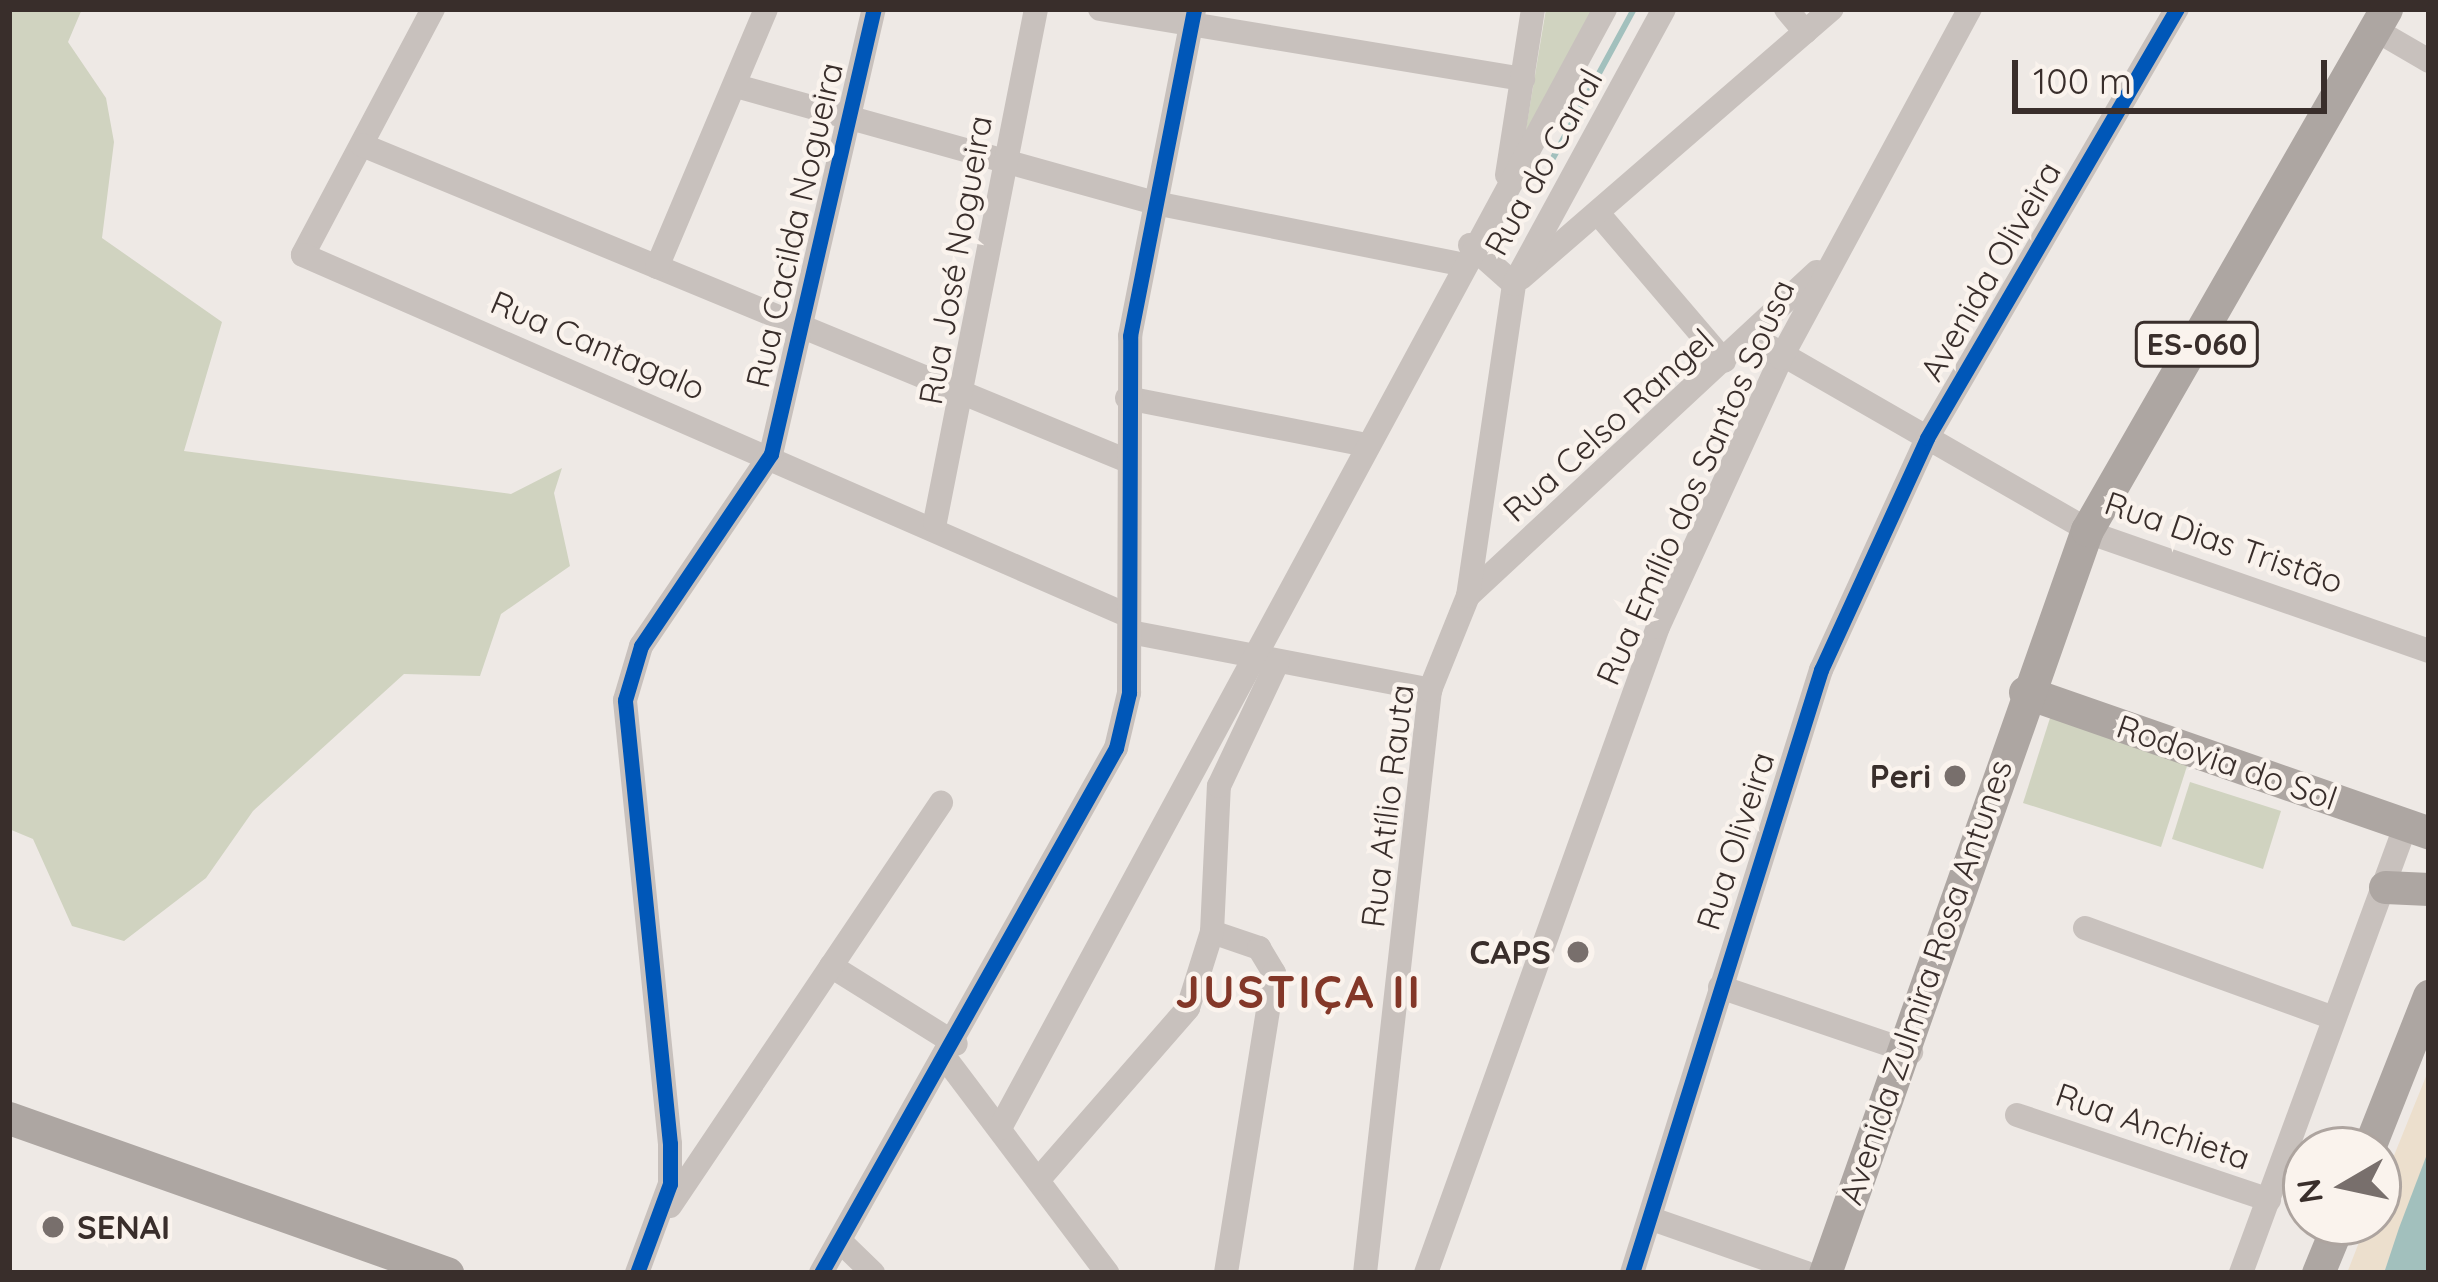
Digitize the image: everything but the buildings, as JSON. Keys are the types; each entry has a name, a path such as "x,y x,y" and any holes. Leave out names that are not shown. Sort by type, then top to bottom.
{"main road":[{"name":"ES-060","path":"2028,693 2092,532 2384,20"},
{"name":"Rodovia do Sol","path":"2028,693 2418,828"},
{"name":"Avenida Zulmira Rosa Antunes","path":"1836,1273 2028,693"},
{"path":"2385,886 2429,889"},
{"path":"2378,1126 2429,996"},
{"name":"Avenida Zulmira Rosa Antunes","path":"1825,1273 1907,1050"},
{"path":"9,1118 447,1273"}],"street":[{"path":"433,9 362,145 1125,460"},
{"path":"657,267 766,9"},
{"name":"Rua Cacilda Nogueira","path":"659,1223 670,1144 625,700 641,646 771,454 874,9"},
{"name":"Rua José Nogueira","path":"934,522 966,394 1036,9"},
{"path":"1100,9 1192,18 1523,80"},
{"path":"1504,196 1533,9"},
{"name":"Rua do Canal","path":"1266,659 1366,445 1465,255 1504,196 1606,9"},
{"name":"Rua do Canal","path":"1514,284 1664,9"},
{"path":"1786,9 1805,32"},
{"path":"736,86 1155,203 1465,255 1514,284 1602,218 1832,9"},
{"name":"Rua Emílio dos Santos Sousa","path":"1426,1273 1658,626 1781,358 1970,9"},
{"name":"Avenida Oliveira","path":"1927,438 2177,9"},
{"path":"821,1273 1095,800 1130,693 1127,398 1155,203 1192,18"},
{"path":"2384,20 2429,61"},
{"name":"Rua Cantagalo","path":"362,145 304,255 934,522 1129,624 1266,659 1430,690"},
{"path":"1602,218 1724,362"},
{"name":"Rua Celso Rangel","path":"1468,596 1754,338 1839,248"},
{"name":"Rua Atílio Rauta","path":"1365,1273 1430,690 1468,596 1514,284"},
{"name":"Rua Dias Tristão","path":"1754,338 1781,358 2092,532 2429,651"},
{"path":"1127,398 1366,445"},
{"name":"Rua Oliveira","path":"1632,1273 1821,670 1927,438"},
{"path":"1040,1179 1188,1008 1212,932 1219,786 1266,659"},
{"path":"1000,1128 1266,659"},
{"path":"637,1273 659,1223 941,802"},
{"path":"2241,1273 2385,886 2418,828"},
{"path":"2085,928 2333,1018"},
{"path":"1212,932 1259,948 1274,973 1226,1273"},
{"path":"831,966 951,1051 1000,1128 1107,1273"},
{"path":"1720,987 1907,1050"},
{"name":"Rua Anchieta","path":"2017,1115 2269,1200"},
{"path":"1652,1219 1806,1273"},
{"path":"841,1242 873,1273"}],"green space":[{"path":"9,9 82,9 68,42 106,98 114,142 102,238 222,322 184,451 511,494 562,468 554,493 570,566 501,614 480,676 404,674 253,811 206,878 124,941 72,926 33,839 9,829"},
{"path":"1546,9 1597,9 1524,141"},
{"path":"2051,715 2189,760 2161,847 2023,803"},
{"path":"2190,782 2281,811 2263,869 2172,839"}],"sand":[{"path":"2429,1069 2429,1149 2402,1223 2402,1136"},
{"path":"2358,1246 2394,1246 2384,1273 2347,1273"}],"water":[{"path":"2429,1149 2429,1273 2384,1273 2393,1246 2402,1246 2402,1220"}],"waterway":[{"path":"1553,158 1634,9"}],"cycle path":[{"path":"637,1273 670,1184 670,1144 625,700 641,646 771,454 874,9"},
{"path":"821,1273 1116,748 1129,693 1130,336 1194,9"},
{"path":"1632,1273 1821,670 1927,438 2177,9"}],"place":[{"name":"Peri","path":"1955,776"},
{"name":"CAPS","path":"1578,952"},
{"name":"SENAI","path":"53,1227"}],"district":[{"name":"JUSTIÇA II","path":"1299,992"}]}
